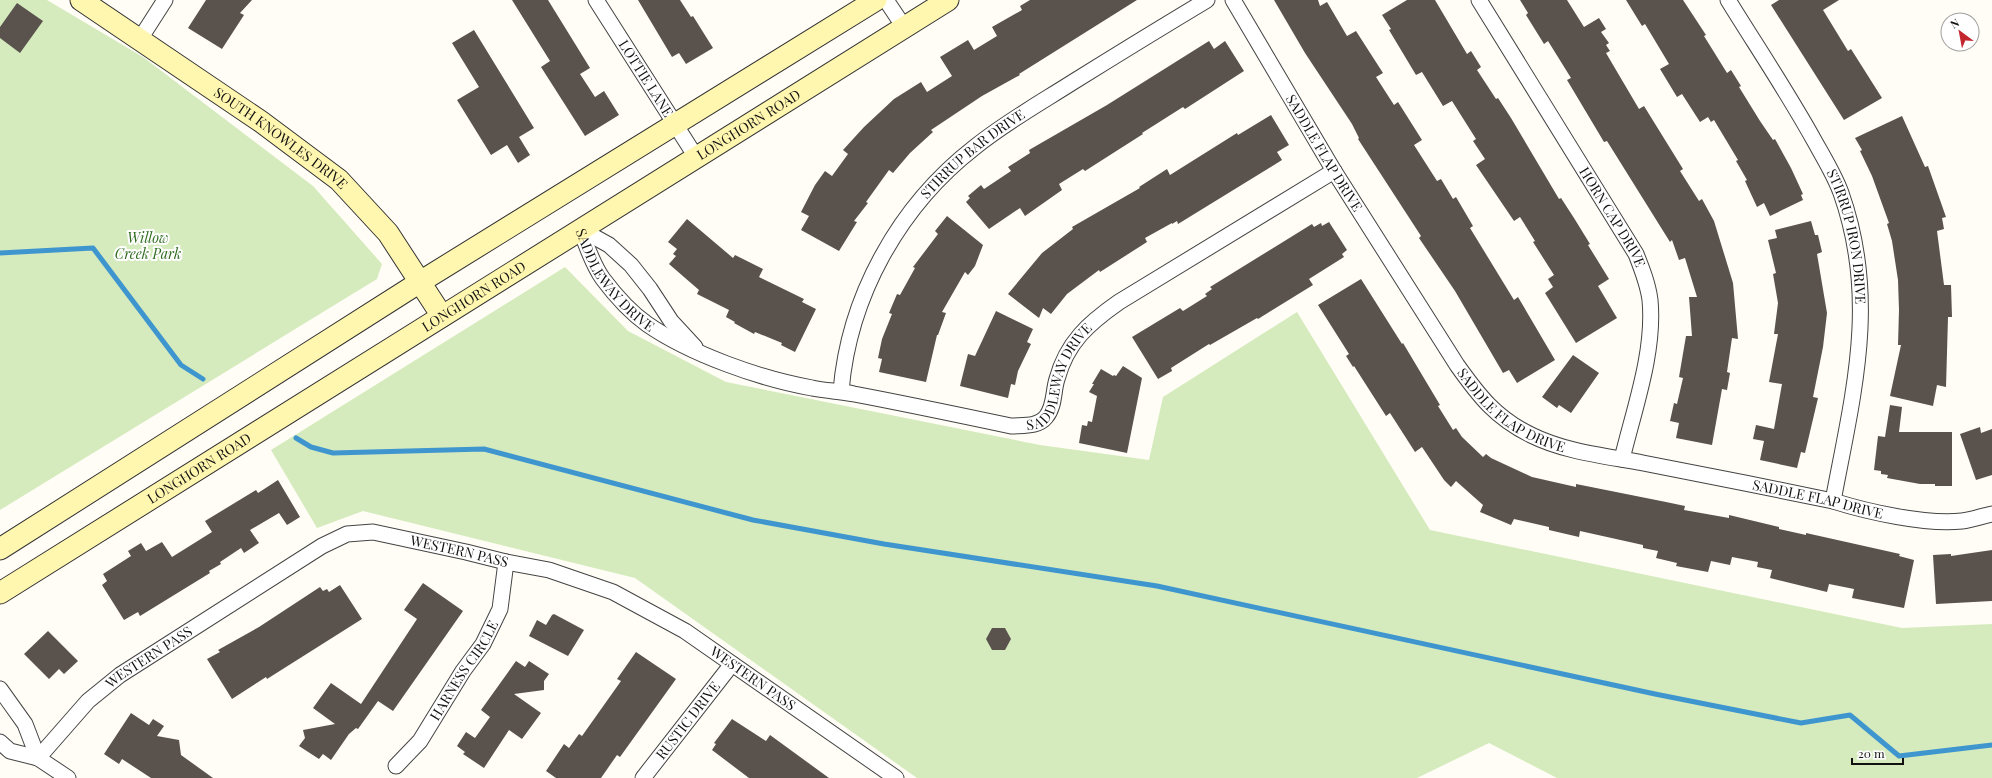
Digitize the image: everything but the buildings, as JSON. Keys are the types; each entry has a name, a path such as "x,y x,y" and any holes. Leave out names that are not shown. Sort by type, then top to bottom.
{"main road":[{"name":"SOUTH KNOWLES DRIVE","path":"81,0 260,121 339,180 388,233 442,316"},
{"path":"0,549 420,282 876,0"},
{"name":"LONGHORN ROAD","path":"0,593 948,0"}],"street":[{"path":"140,39 165,0"},
{"name":"LOTTIE LANE","path":"596,0 696,157"},
{"path":"886,0 904,28"},
{"name":"STIRRUP BAR DRIVE","path":"841,392 844,361 852,327 863,295 898,229 920,201 974,147 1012,120 1207,0"},
{"name":"SADDLE FLAP DRIVE","path":"1234,0 1334,171 1457,366 1474,390 1490,408 1532,435 1588,453 1833,500 1862,510 1931,521 1962,521 1992,514"},
{"name":"HORN CAP DRIVE","path":"1479,0 1636,254 1646,278 1650,308 1648,350 1622,459"},
{"name":"STIRRUP IRON DRIVE","path":"1728,0 1803,121 1824,158 1841,192 1852,232 1859,272 1861,300 1860,343 1854,389 1833,500"},
{"name":"SADDLEWAY DRIVE","path":"580,229 589,254 602,278 621,301 646,323 671,339 698,351 731,365 769,378 812,388 841,392 1011,426 1031,425 1046,417 1053,402 1057,379 1064,359 1076,338 1093,320 1119,302 1334,171"},
{"name":"SADDLEWAY DRIVE","path":"580,229 609,245 631,265 672,321 698,351"},
{"name":"WESTERN PASS","path":"38,758 88,701 120,675 322,546 347,534 373,532 506,562 549,570 613,592 685,631 896,778"},
{"name":"HARNESS CIRCLE","path":"396,766 420,741 463,670 483,644 500,608 506,562"},
{"name":"RUSTIC DRIVE","path":"643,778 732,664"},
{"path":"0,689 25,724 38,758"},
{"path":"0,742 10,751 38,758 68,778"}],"green space":[{"name":"Willow Creek Park","path":"0,0 47,0 143,57 313,186 382,264 377,279 0,510"},
{"path":"565,267 628,331 726,382 1040,445 1149,460 1163,397 1297,312 1430,530 1902,628 1992,624 1992,778 1557,778 1489,743 1417,778 917,778 635,578 363,511 317,528 271,450"}],"waterway":[{"path":"0,253 93,248 181,365 203,379"},
{"path":"296,438 311,447 333,453 484,449 753,520 884,544 1157,586 1655,694 1801,723 1850,715 1899,756 1992,745"}]}
